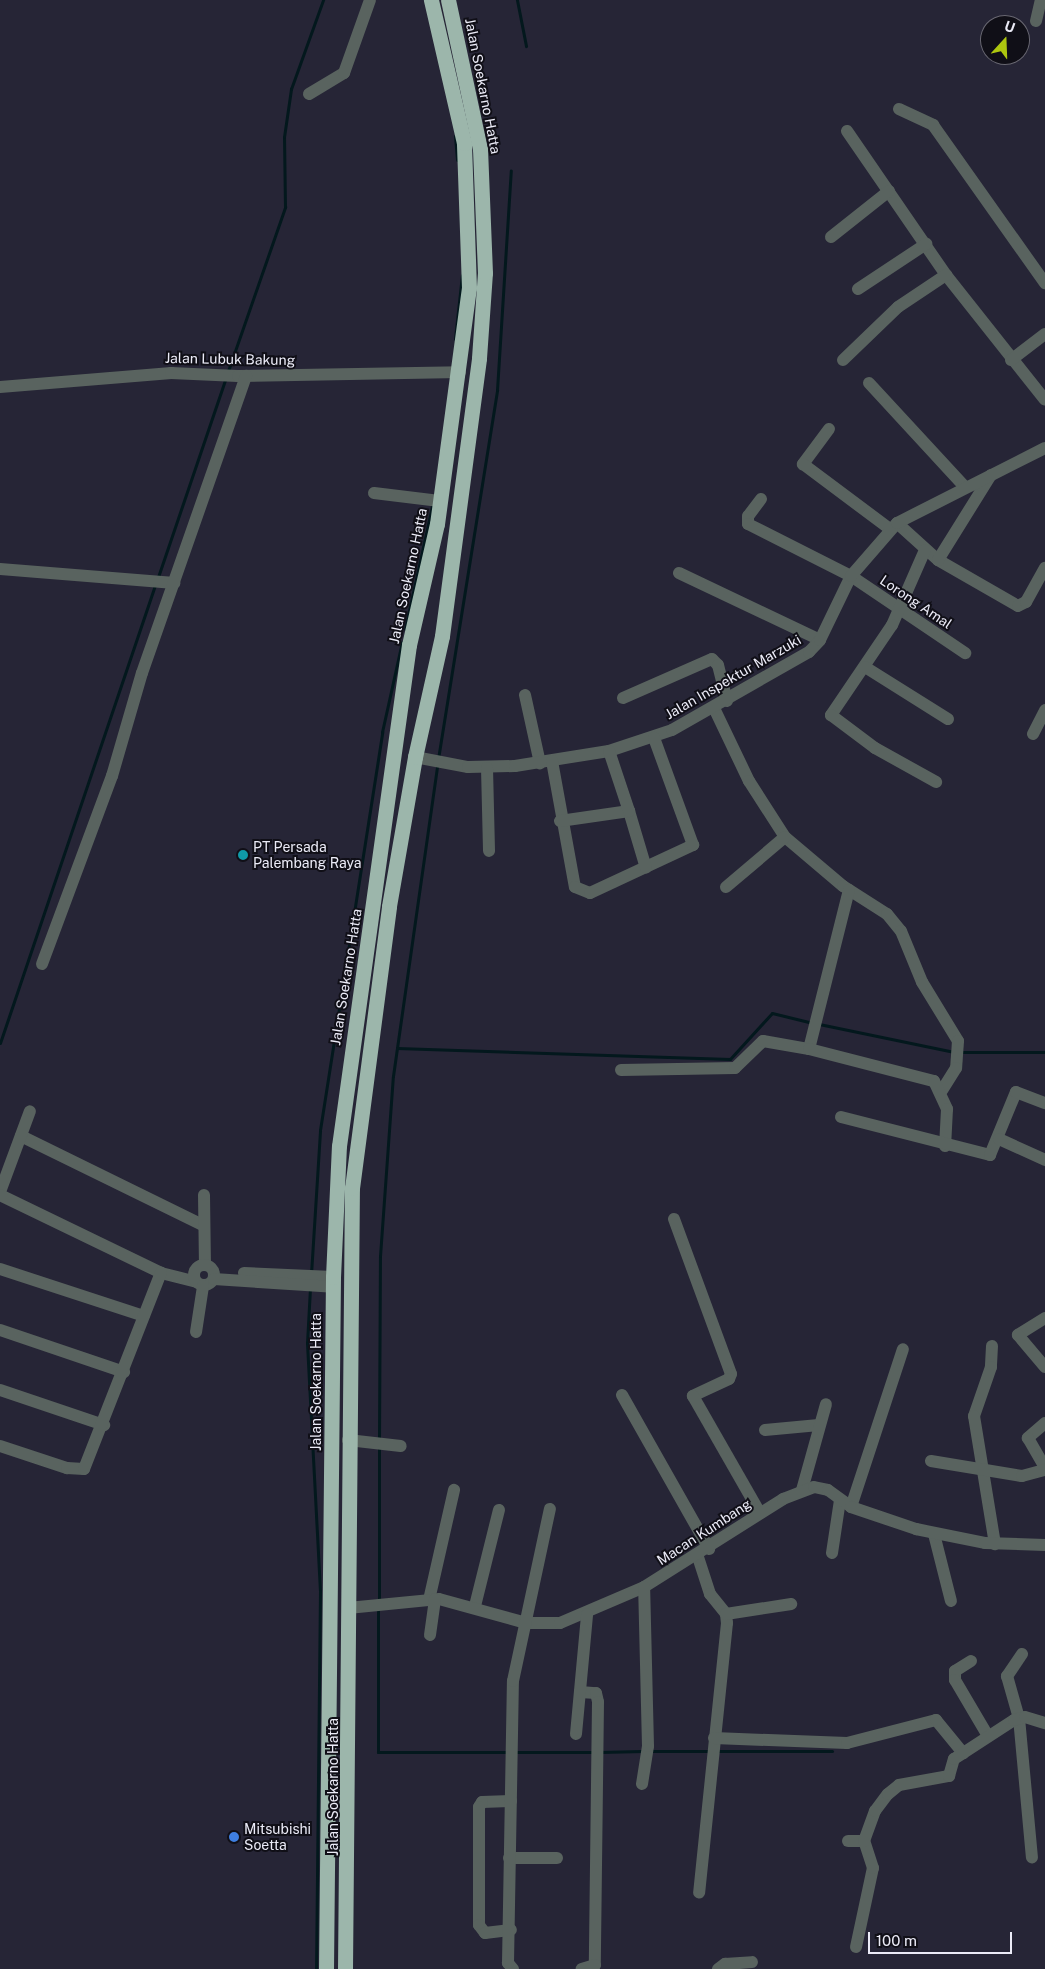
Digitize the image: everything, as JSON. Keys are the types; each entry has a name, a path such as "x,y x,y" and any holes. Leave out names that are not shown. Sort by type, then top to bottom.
{"highway":[{"name":"Jalan Soekarno Hatta","path":"326,1969 327,1282 343,1119 409,645 440,501 454,372 469,288 464,143 431,0"},
{"name":"Jalan Soekarno Hatta","path":"345,1969 350,1216 361,1120 442,636 479,358 485,273 480,149 448,0"},
{"path":"343,1119 361,1120"}],"street":[{"path":"309,94 344,73 370,0"},
{"path":"1036,21 1041,0"},
{"path":"899,109 934,125 1045,283"},
{"path":"847,131 946,275 1010,360 1045,400"},
{"path":"831,237 889,191"},
{"path":"858,289 926,244"},
{"path":"843,360 898,307 946,275"},
{"path":"1010,360 1045,334"},
{"name":"Jalan Lubuk Bakung","path":"0,387 64,379 208,373 242,376 454,372"},
{"path":"42,964 112,776 170,583 242,376"},
{"path":"870,383 965,487"},
{"path":"829,429 803,464 893,526 938,560 993,595 1021,606 1045,568"},
{"name":"Jalan Inspektur Marzuki","path":"421,759 445,764 487,768 546,762 609,751 654,738 714,708 799,660 820,640 851,576 893,526 965,487 1045,448"},
{"path":"938,560 991,475"},
{"path":"374,493 440,501"},
{"name":"Lorong Amal","path":"762,499 748,516 748,524 851,576 964,653"},
{"path":"925,550 900,609 865,667 834,705 831,717 936,782"},
{"path":"0,569 170,583"},
{"path":"679,573 820,640"},
{"path":"623,698 712,659 718,665 727,701"},
{"path":"865,667 948,719"},
{"path":"525,695 546,762 580,892 590,893 689,848 693,842 654,738"},
{"path":"714,708 749,782 785,837 849,890 895,922 958,1053 942,1090 948,1120 945,1146"},
{"path":"1033,734 1045,710"},
{"path":"609,751 646,868"},
{"path":"487,768 489,851"},
{"path":"560,821 628,811"},
{"path":"726,887 785,837"},
{"path":"809,1049 849,890"},
{"path":"621,1070 735,1068 763,1041 809,1049 929,1079 942,1090"},
{"path":"841,1117 945,1146 990,1155 999,1139 1016,1092 1045,1103"},
{"path":"30,1111 0,1193 161,1273 206,1277 327,1282"},
{"path":"21,1136 203,1225"},
{"path":"999,1139 1045,1160"},
{"path":"196,1332 206,1277 203,1225 204,1195"},
{"path":"674,1219 731,1374 729,1379 693,1396 760,1513"},
{"path":"0,1270 144,1316"},
{"path":"0,1446 78,1471 90,1462 161,1273"},
{"path":"1045,1318 1018,1335 1045,1367"},
{"path":"0,1330 124,1372"},
{"path":"992,1346 991,1367 974,1411 986,1473 995,1544"},
{"path":"851,1507 903,1349"},
{"path":"0,1390 104,1425"},
{"path":"622,1395 709,1549"},
{"path":"826,1404 802,1490 820,1487 851,1507 934,1534 995,1544 1045,1545"},
{"path":"931,1461 986,1473 1022,1476 1045,1468 1028,1439 1045,1423"},
{"path":"765,1430 819,1425"},
{"path":"348,1440 401,1446"},
{"path":"430,1635 432,1600 454,1490"},
{"name":"Macan Kumbang","path":"348,1608 387,1607 432,1600 475,1606 526,1623 554,1624 587,1614 644,1587 698,1557 760,1513 802,1490"},
{"path":"832,1553 840,1500"},
{"path":"513,1969 508,1963 511,1930 510,1858 513,1681 550,1509"},
{"path":"475,1606 499,1510"},
{"path":"934,1534 951,1601"},
{"path":"698,1557 710,1594 726,1614 699,1893"},
{"path":"642,1784 648,1750 644,1587"},
{"path":"726,1614 791,1604"},
{"path":"576,1734 587,1614"},
{"path":"1022,1654 1007,1676 1019,1718 1032,1857"},
{"path":"972,1661 956,1671 955,1680 988,1736"},
{"path":"580,1692 598,1696 594,1965 582,1969"},
{"path":"856,1947 873,1868 864,1841 875,1811 892,1789 949,1776 954,1759 1019,1718 1045,1723"},
{"path":"713,1745 846,1743 936,1720 963,1752"},
{"path":"511,1801 482,1802 479,1807 479,1925 485,1933 511,1930"},
{"path":"848,1841 864,1841"},
{"path":"510,1858 557,1858"},
{"path":"718,1969 725,1964 745,1965"}],"waterway":[{"path":"228,371 285,207 284,137 291,89 323,0"},
{"path":"517,0 526,46"},
{"path":"455,136 457,160"},
{"path":"438,759 497,390 511,170"},
{"path":"455,339 462,275"},
{"path":"158,577 225,380"},
{"path":"405,629 432,506"},
{"path":"0,1043 155,586"},
{"path":"311,1274 320,1130 382,732 402,642"},
{"path":"379,1441 380,1256 393,1076 437,765"},
{"path":"397,1048 730,1059 772,1013 813,1023"},
{"path":"819,1024 954,1052"},
{"path":"961,1052 1045,1052"},
{"path":"310,1288 307,1343 320,1591 316,1969"},
{"path":"379,1447 379,1601"},
{"path":"378,1609 378,1752 508,1752"},
{"path":"600,1752 643,1751"},
{"path":"650,1751 711,1751"},
{"path":"717,1751 832,1751"},
{"path":"515,1752 593,1752"}],"place":[{"name":"PT Persada Palembang Raya","path":"243,855"},
{"name":"Mitsubishi Soetta","path":"234,1837"}]}
